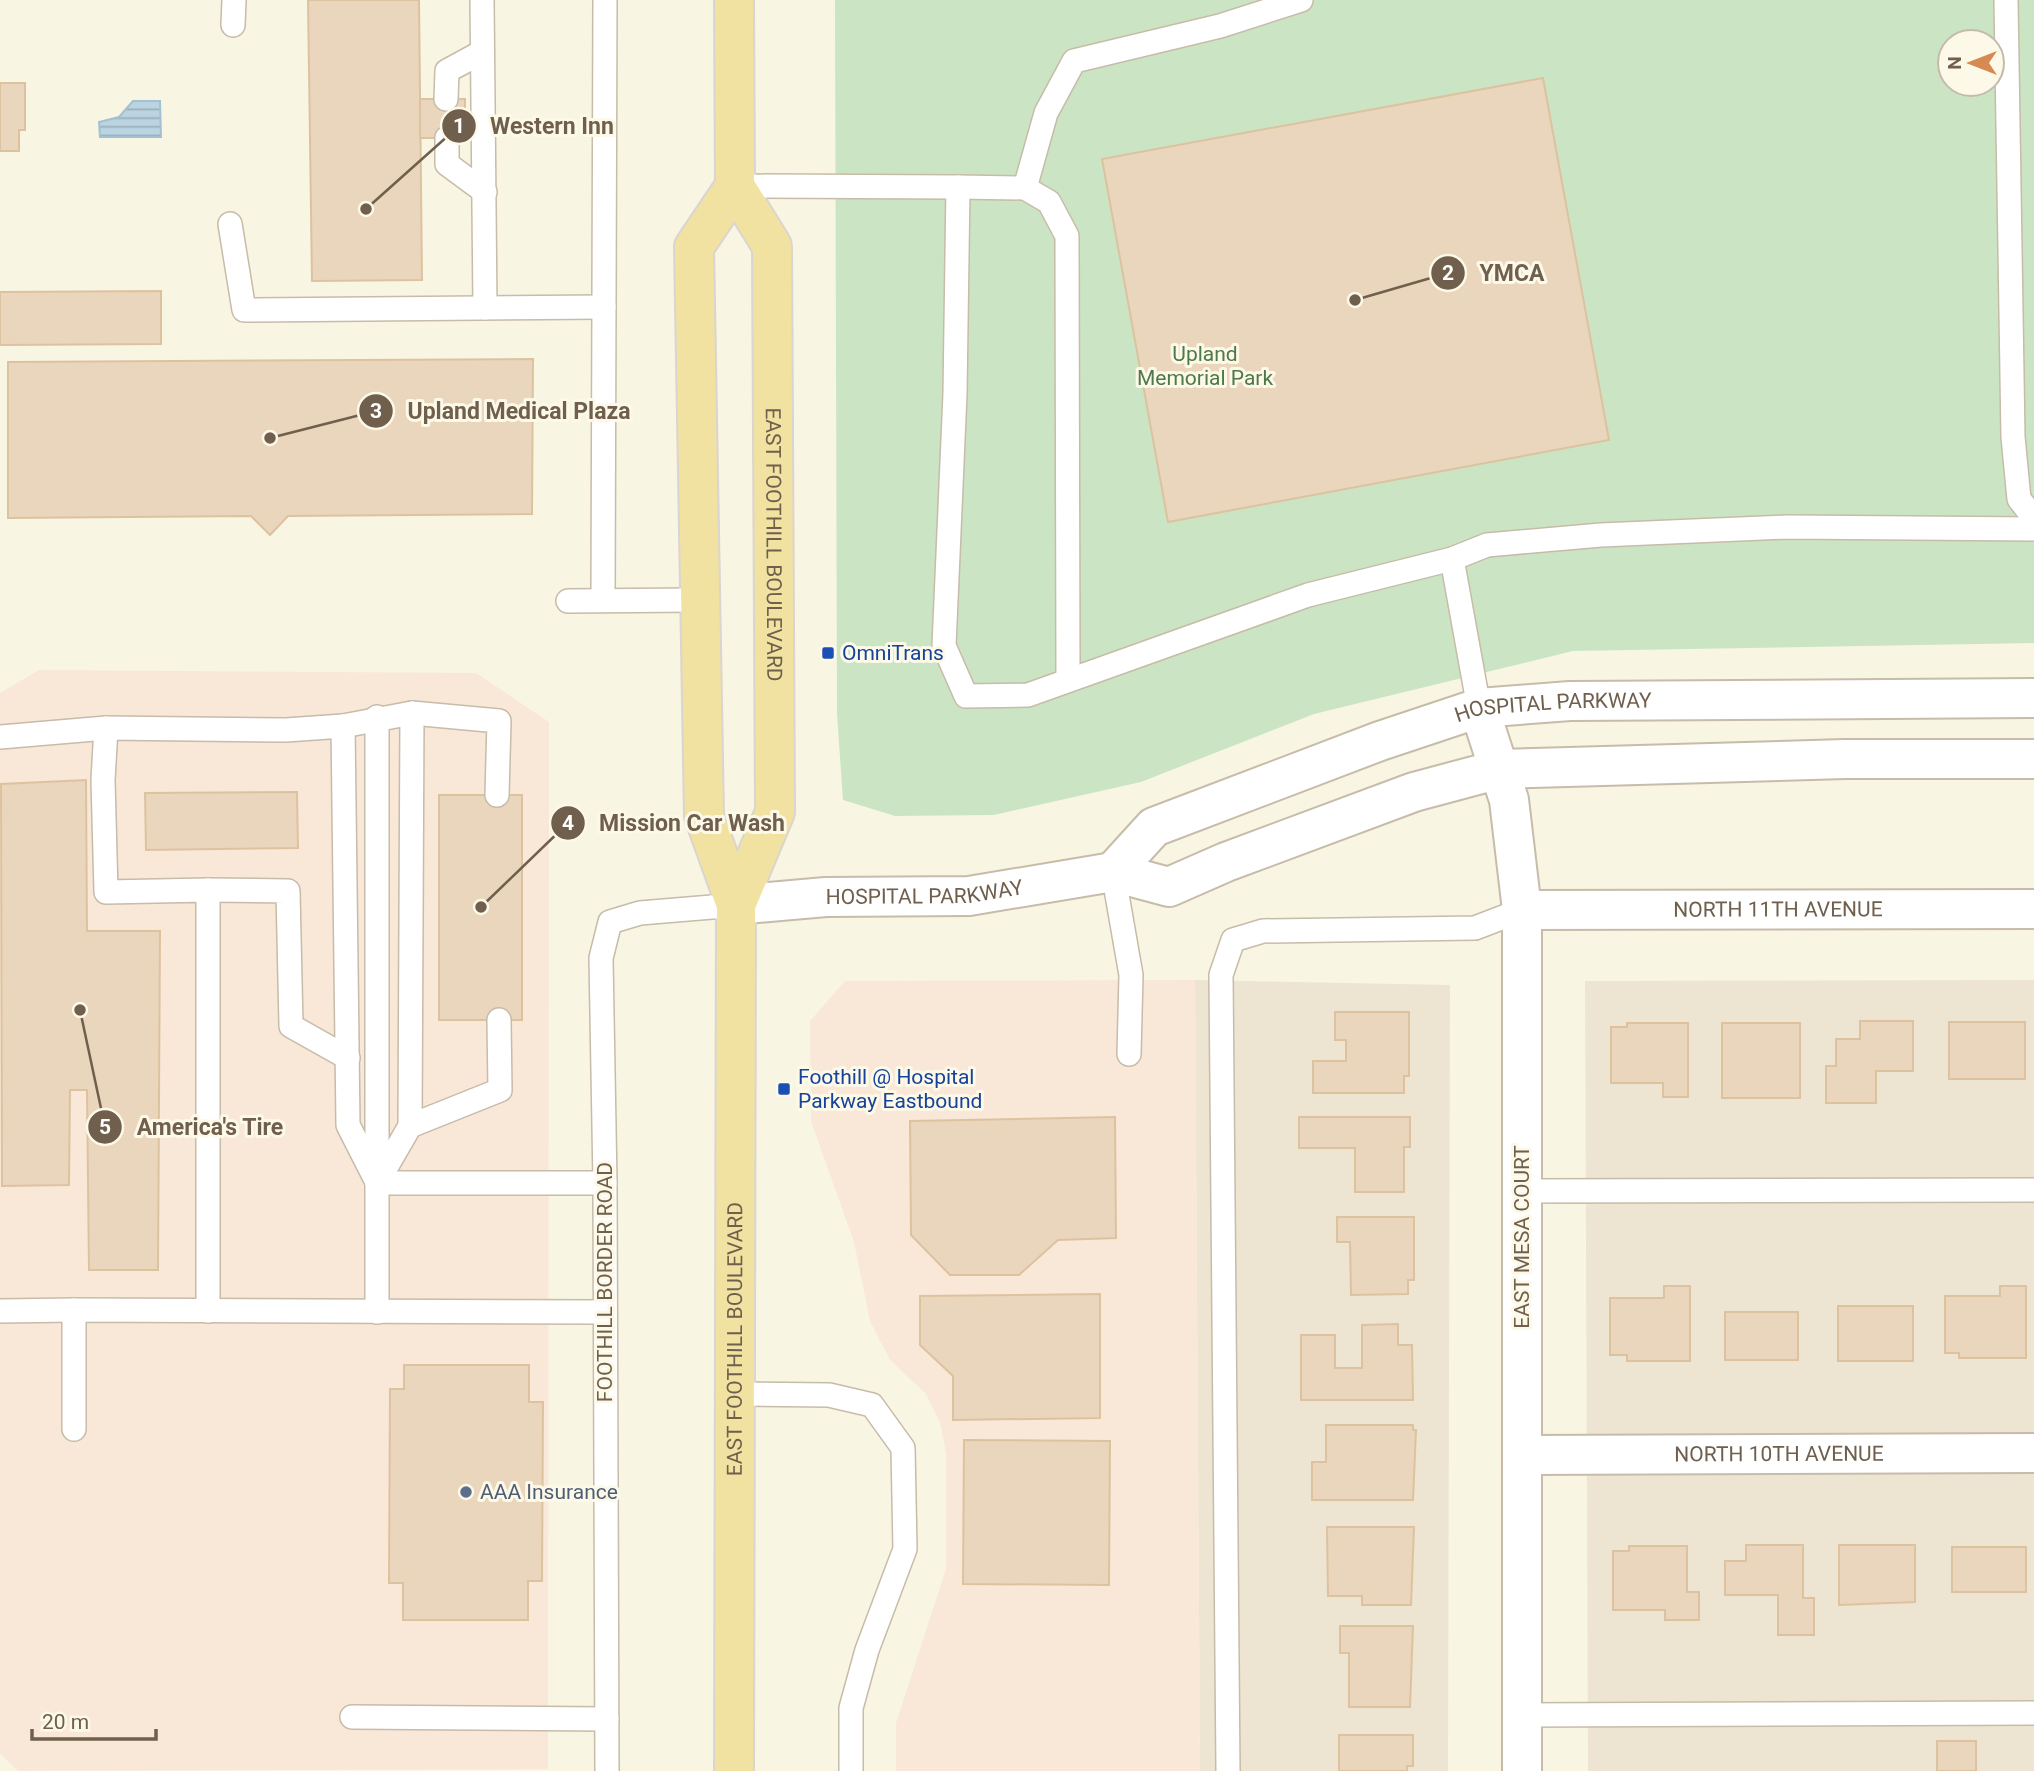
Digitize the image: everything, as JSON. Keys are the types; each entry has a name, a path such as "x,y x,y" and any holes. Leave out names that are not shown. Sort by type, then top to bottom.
{"main road":[{"path":"734,0 735,186"},
{"name":"EAST FOOTHILL BOULEVARD","path":"734,1771 736,905 704,816 698,600 694,247 735,186 772,246 775,812 736,905"}],"street":[{"name":"HOSPITAL PARKWAY","path":"1113,872 1154,827 1380,741 1479,708 1570,701 2034,698"},
{"name":"EAST MESA COURT","path":"1479,708 1509,800 1522,910 1522,1771"},
{"name":"HOSPITAL PARKWAY","path":"736,905 826,897 969,896 1113,872 1169,887 1226,862 1414,792 1500,769 1845,759 2034,759"},
{"name":"NORTH 11TH AVENUE","path":"1522,910 2034,909"},
{"name":"NORTH 10TH AVENUE","path":"1523,1455 2034,1453"}],"lane":[{"path":"233,25 234,0"},
{"path":"482,0 485,308"},
{"path":"603,600 605,0"},
{"path":"1026,188 1046,113 1074,61 1220,26 1301,0"},
{"path":"2006,0 2012,437 2020,499 2034,518"},
{"path":"446,99 447,71 482,52"},
{"path":"447,138 447,164 485,192"},
{"path":"735,186 1026,188 1049,202 1067,236 1068,680"},
{"path":"958,187 955,394 944,646 966,696 1028,695 1308,595 1452,559 1487,545 1601,535 1787,527 2034,529"},
{"path":"230,224 244,310 604,307"},
{"path":"1452,559 1479,708"},
{"path":"568,601 698,600"},
{"path":"377,1183 410,1126 412,713"},
{"path":"0,737 106,728 286,730 343,726 377,717 412,713 499,721 497,795"},
{"path":"377,717 377,1312"},
{"path":"343,726 348,1125 377,1183"},
{"path":"106,728 103,780 106,892 288,891 291,1026 348,1058"},
{"path":"1113,872 1131,975 1129,1055"},
{"path":"208,890 208,1311"},
{"name":"FOOTHILL BORDER ROAD","path":"607,1771 605,1183 601,958 610,922 640,913 736,905"},
{"path":"1228,1771 1221,975 1233,940 1262,931 1475,928 1522,910"},
{"path":"410,1126 500,1090 499,1020"},
{"path":"377,1183 605,1183"},
{"path":"1522,1191 2034,1190"},
{"path":"0,1311 605,1312"},
{"path":"74,1311 74,1429"},
{"path":"735,1394 829,1395 872,1405 903,1448 905,1549 872,1637 852,1708 852,1771"},
{"path":"1521,1715 2034,1713"},
{"path":"352,1717 607,1719"}],"shaded area":[{"path":"39,670 476,673 549,722 548,1769 18,1771 0,1753 0,693"},
{"path":"1195,980 1450,985 1448,1771 1200,1771"},
{"path":"1195,980 1200,1771 896,1771 896,1723 946,1569 946,1453 940,1422 926,1394 890,1360 870,1321 854,1242 811,1121 810,1021 845,981"},
{"path":"2034,980 2034,1771 1588,1771 1585,981"}],"green space":[{"name":"Upland Memorial Park","path":"835,0 2034,0 2034,643 1573,651 1314,714 1141,782 994,815 895,816 843,800 837,714"}],"water":[{"path":"133,101 160,101 161,137 100,137 99,122 119,117"}],"building":[{"path":"308,0 419,0 422,280 312,281"},
{"path":"1543,78 1609,440 1168,522 1102,159"},
{"path":"0,83 25,83 25,130 19,130 19,151 0,151"},
{"path":"420,99 465,99 465,138 420,138"},
{"path":"161,291 161,344 0,345 0,292"},
{"path":"533,359 532,514 288,516 270,535 251,516 8,518 8,362"},
{"path":"86,780 87,931 160,931 158,1270 89,1270 87,1090 70,1090 69,1185 2,1186 1,784"},
{"path":"297,792 298,848 146,850 145,793"},
{"path":"439,795 522,795 522,1020 439,1020"},
{"path":"1335,1012 1409,1012 1409,1076 1404,1076 1404,1093 1313,1093 1313,1061 1346,1061 1346,1040 1335,1040"},
{"path":"1860,1021 1913,1021 1913,1071 1876,1071 1876,1103 1826,1103 1826,1066 1836,1066 1836,1039 1860,1039"},
{"path":"1949,1022 2025,1022 2025,1079 1949,1079"},
{"path":"1627,1023 1688,1023 1688,1097 1663,1097 1663,1083 1611,1083 1611,1027 1627,1027"},
{"path":"1722,1023 1800,1023 1800,1098 1722,1098"},
{"path":"1115,1117 1116,1238 1058,1240 1019,1275 950,1275 911,1235 910,1121"},
{"path":"1299,1117 1410,1117 1410,1147 1404,1147 1404,1192 1355,1192 1355,1148 1299,1148"},
{"path":"1337,1217 1414,1217 1414,1280 1408,1280 1408,1294 1351,1295 1350,1242 1337,1242"},
{"path":"1664,1286 1690,1286 1690,1361 1627,1361 1627,1355 1610,1355 1610,1298 1664,1298"},
{"path":"2000,1286 2026,1286 2026,1358 1959,1358 1959,1353 1945,1353 1945,1296 2000,1296"},
{"path":"1100,1294 1100,1418 953,1420 953,1376 920,1345 920,1296"},
{"path":"1838,1306 1913,1306 1913,1361 1838,1361"},
{"path":"1725,1312 1798,1312 1798,1360 1725,1360"},
{"path":"1398,1324 1398,1345 1412,1345 1413,1400 1301,1400 1301,1335 1335,1335 1335,1368 1362,1368 1362,1325"},
{"name":"AAA Insurance","path":"404,1365 529,1365 529,1402 543,1402 542,1581 528,1581 528,1620 403,1620 403,1583 389,1583 390,1389 404,1389"},
{"path":"1326,1425 1413,1425 1413,1430 1416,1430 1413,1500 1312,1500 1312,1462 1326,1462"},
{"path":"964,1440 1110,1441 1109,1585 963,1584"},
{"path":"1327,1527 1414,1527 1411,1605 1362,1605 1362,1596 1328,1596"},
{"path":"1746,1545 1803,1545 1803,1598 1814,1598 1814,1635 1778,1635 1778,1595 1725,1595 1725,1561 1746,1561"},
{"path":"1839,1545 1915,1545 1915,1602 1839,1605"},
{"path":"1629,1546 1687,1546 1687,1592 1699,1592 1699,1620 1665,1620 1665,1610 1613,1610 1613,1551 1629,1551"},
{"path":"1952,1547 2026,1547 2026,1592 1952,1592"},
{"path":"1340,1626 1413,1626 1410,1707 1349,1707 1349,1653 1340,1653"},
{"path":"1339,1735 1413,1735 1413,1766 1407,1766 1407,1771 1339,1771"},
{"path":"1937,1741 1976,1741 1976,1771 1937,1771"}],"place":[{"name":"Western Inn","path":"366,209"},
{"name":"YMCA","path":"1355,300"},
{"name":"Upland Medical Plaza","path":"270,438"},
{"name":"OmniTrans","path":"828,653"},
{"name":"Mission Car Wash","path":"481,907"},
{"name":"America's Tire","path":"80,1010"},
{"name":"Foothill @ Hospital Parkway Eastbound","path":"784,1089"},
{"name":"AAA Insurance","path":"466,1492"}]}
